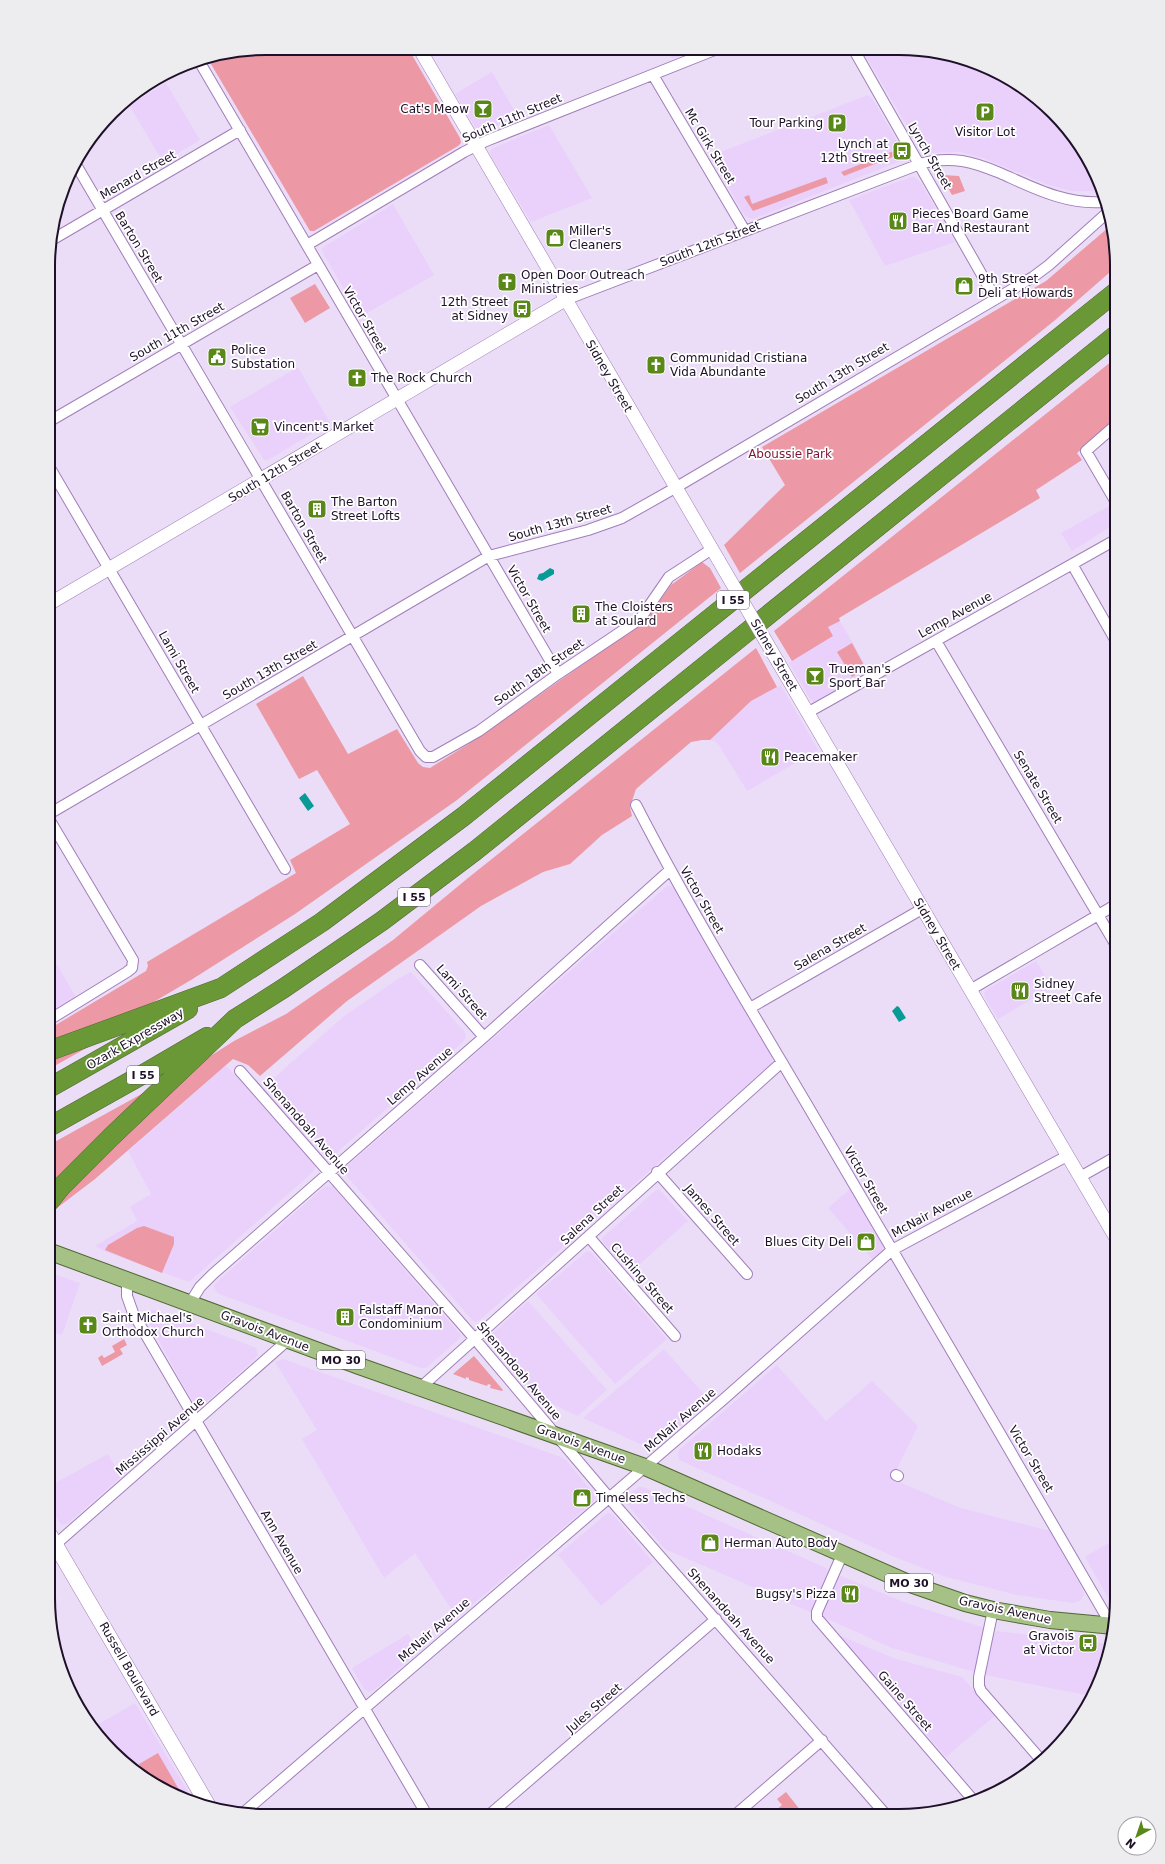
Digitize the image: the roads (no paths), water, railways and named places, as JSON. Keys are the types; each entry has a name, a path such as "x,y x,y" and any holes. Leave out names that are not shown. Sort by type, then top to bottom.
{"highway":[{"name":"I 55","path":"221,988 328,917 458,821 1110,297"},
{"name":"I 55","path":"55,1124 147,1072 235,1019 333,955 452,868 1110,340"},
{"path":"55,1050 221,988"},
{"name":"Ozark Expressway","path":"55,1085 172,1019 221,988"},
{"path":"55,1194 111,1137 235,1019"}],"main road":[{"name":"Gravois Avenue","path":"55,1254 420,1388 645,1467 913,1585 965,1603 994,1610 1064,1622 1108,1626"},
{"name":"Russell Boulevard","path":"55,1551 205,1800"}],"street":[{"name":"Sidney Street","path":"423,55 675,488 1110,1228"},
{"name":"South 11th Street","path":"307,245 476,146 702,55"},
{"name":"Lynch Street","path":"857,55 995,298"},
{"name":"Victor Street","path":"201,65 558,674"},
{"name":"Mc Girk Street","path":"653,75 745,231"},
{"name":"Menard Street","path":"57,237 240,130"},
{"name":"South 12th Street","path":"55,600 566,300 920,164 936,160 964,161 984,167 1053,196 1069,200 1100,202"},
{"name":"Barton Street","path":"78,170 420,751 426,757"},
{"name":"South 13th Street","path":"55,810 489,556 588,530 622,518 675,488 1032,277 1049,265 1104,215"},
{"name":"South 11th Street","path":"55,418 318,265"},
{"path":"1110,430 1086,450 1110,492"},
{"name":"Lami Street","path":"55,477 285,869"},
{"name":"Lemp Avenue","path":"807,713 1110,543"},
{"name":"South 18th Street","path":"426,757 433,757 479,730 558,674 640,619 669,577 712,549"},
{"path":"1072,564 1110,630"},
{"name":"Senate Street","path":"936,640 1110,935"},
{"name":"Victor Street","path":"636,805 670,870 750,1008 1051,1518 1109,1620"},
{"path":"55,829 133,960 132,968 55,1016"},
{"name":"Lemp Avenue","path":"190,1303 206,1280 484,1037 670,870"},
{"path":"970,990 1110,908"},
{"name":"Salena Street","path":"750,1008 922,909"},
{"name":"Lami Street","path":"420,965 484,1037"},
{"name":"Salena Street","path":"420,1388 474,1338 589,1237 657,1172 782,1062"},
{"name":"Shenandoah Avenue","path":"240,1071 474,1338 609,1498 881,1809"},
{"name":"McNair Avenue","path":"248,1808 726,1398 892,1250 1067,1156"},
{"path":"1080,1177 1110,1160"},
{"name":"James Street","path":"657,1172 747,1274"},
{"name":"Cushing Street","path":"589,1237 675,1336"},
{"name":"Ann Avenue","path":"127,1280 127,1296 133,1313 424,1809"},
{"name":"Mississippi Avenue","path":"55,1539 196,1421 288,1340"},
{"name":"Gaine Street","path":"842,1555 817,1612 817,1618 970,1797"},
{"path":"994,1610 979,1677 979,1686 981,1691 1038,1757"},
{"name":"Jules Street","path":"496,1809 716,1619"},
{"path":"742,1809 822,1740"}],"place":[{"name":"Cat's Meow","path":"483,109"},
{"name":"Visitor Lot","path":"985,112"},
{"name":"Tour Parking","path":"837,123"},
{"name":"Lynch at 12th Street","path":"902,151"},
{"name":"Pieces Board Game Bar And Restaurant","path":"898,221"},
{"name":"Miller's Cleaners","path":"555,238"},
{"name":"Open Door Outreach Ministries","path":"507,282"},
{"name":"9th Street Deli at Howards","path":"964,286"},
{"name":"12th Street at Sidney","path":"522,309"},
{"name":"Police Substation","path":"217,357"},
{"name":"Communidad Cristiana Vida Abundante","path":"656,365"},
{"name":"The Rock Church","path":"357,378"},
{"name":"Vincent's Market","path":"260,427"},
{"name":"The Barton Street Lofts","path":"317,509"},
{"name":"The Cloisters at Soulard","path":"581,614"},
{"name":"Trueman's Sport Bar","path":"815,676"},
{"name":"Peacemaker","path":"770,757"},
{"name":"Sidney Street Cafe","path":"1020,991"},
{"name":"Blues City Deli","path":"866,1242"},
{"name":"Falstaff Manor Condominium","path":"345,1317"},
{"name":"Saint Michael's Orthodox Church","path":"88,1325"},
{"name":"Hodaks","path":"703,1451"},
{"name":"Timeless Techs","path":"582,1498"},
{"name":"Herman Auto Body","path":"710,1543"},
{"name":"Bugsy's Pizza","path":"850,1594"},
{"name":"Gravois at Victor","path":"1088,1643"}],"park label":[{"name":"Aboussie Park","path":"790,454"}]}
